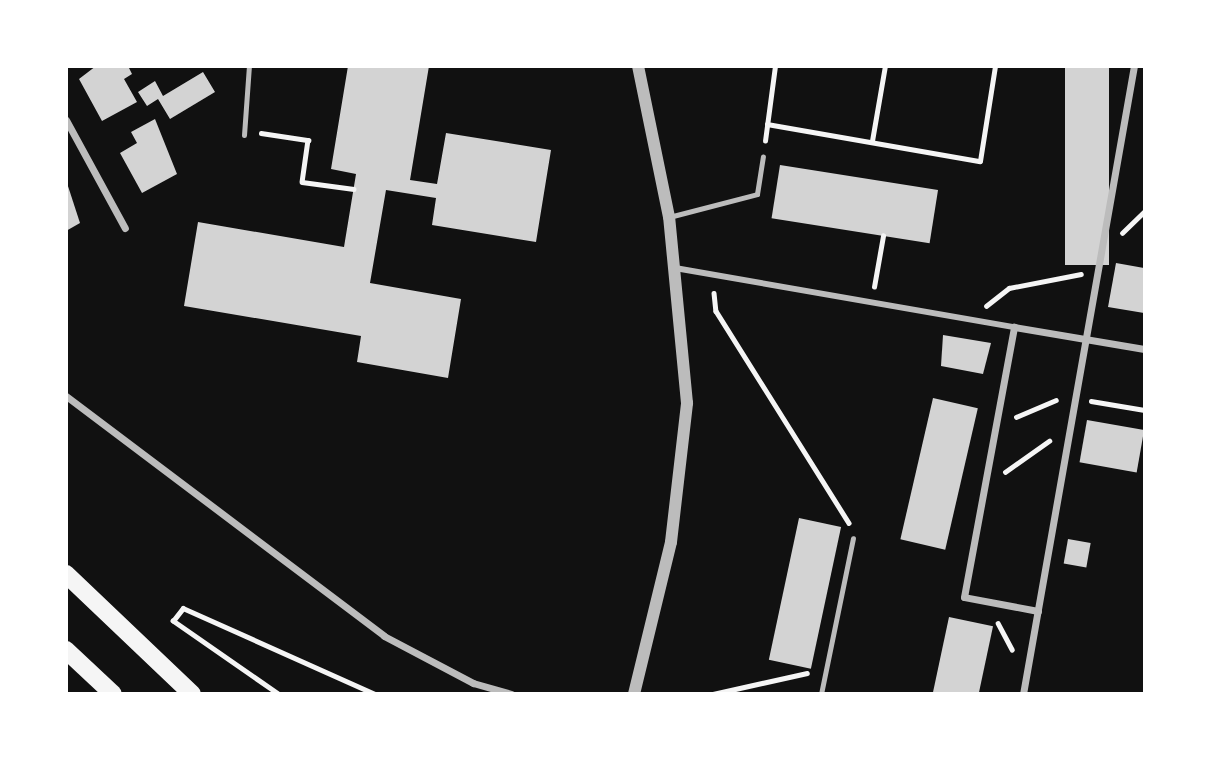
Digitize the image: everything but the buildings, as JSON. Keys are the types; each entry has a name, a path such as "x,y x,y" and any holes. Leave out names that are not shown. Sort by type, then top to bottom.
{"main road":[{"path":"66,574 192,694"},
{"path":"66,650 113,694"}],"street":[{"path":"634,694 684,469 687,403 669,217 638,66"},
{"path":"1023,694 1134,66"},
{"path":"66,120 125,228"},
{"path":"675,268 1144,349"},
{"path":"1014,327 964,597 1038,611"},
{"path":"66,396 384,636 473,683 510,694"}],"lane":[{"path":"244,135 249,66"},
{"path":"669,217 757,194 763,156"},
{"path":"821,694 853,538"}],"path":[{"path":"775,66 767,124 980,161 995,66"},
{"path":"872,142 885,66"},
{"path":"253,132 308,140 302,182 354,189"},
{"path":"871,302 883,236"},
{"path":"980,321 988,302 1009,288 1099,268"},
{"path":"712,275 716,311 853,538"},
{"path":"995,426 1075,398 1144,410"},
{"path":"986,486 1069,426"},
{"path":"987,602 1017,658"},
{"path":"278,694 173,621 183,608 375,694"},
{"path":"713,694 795,679 828,663"}]}
